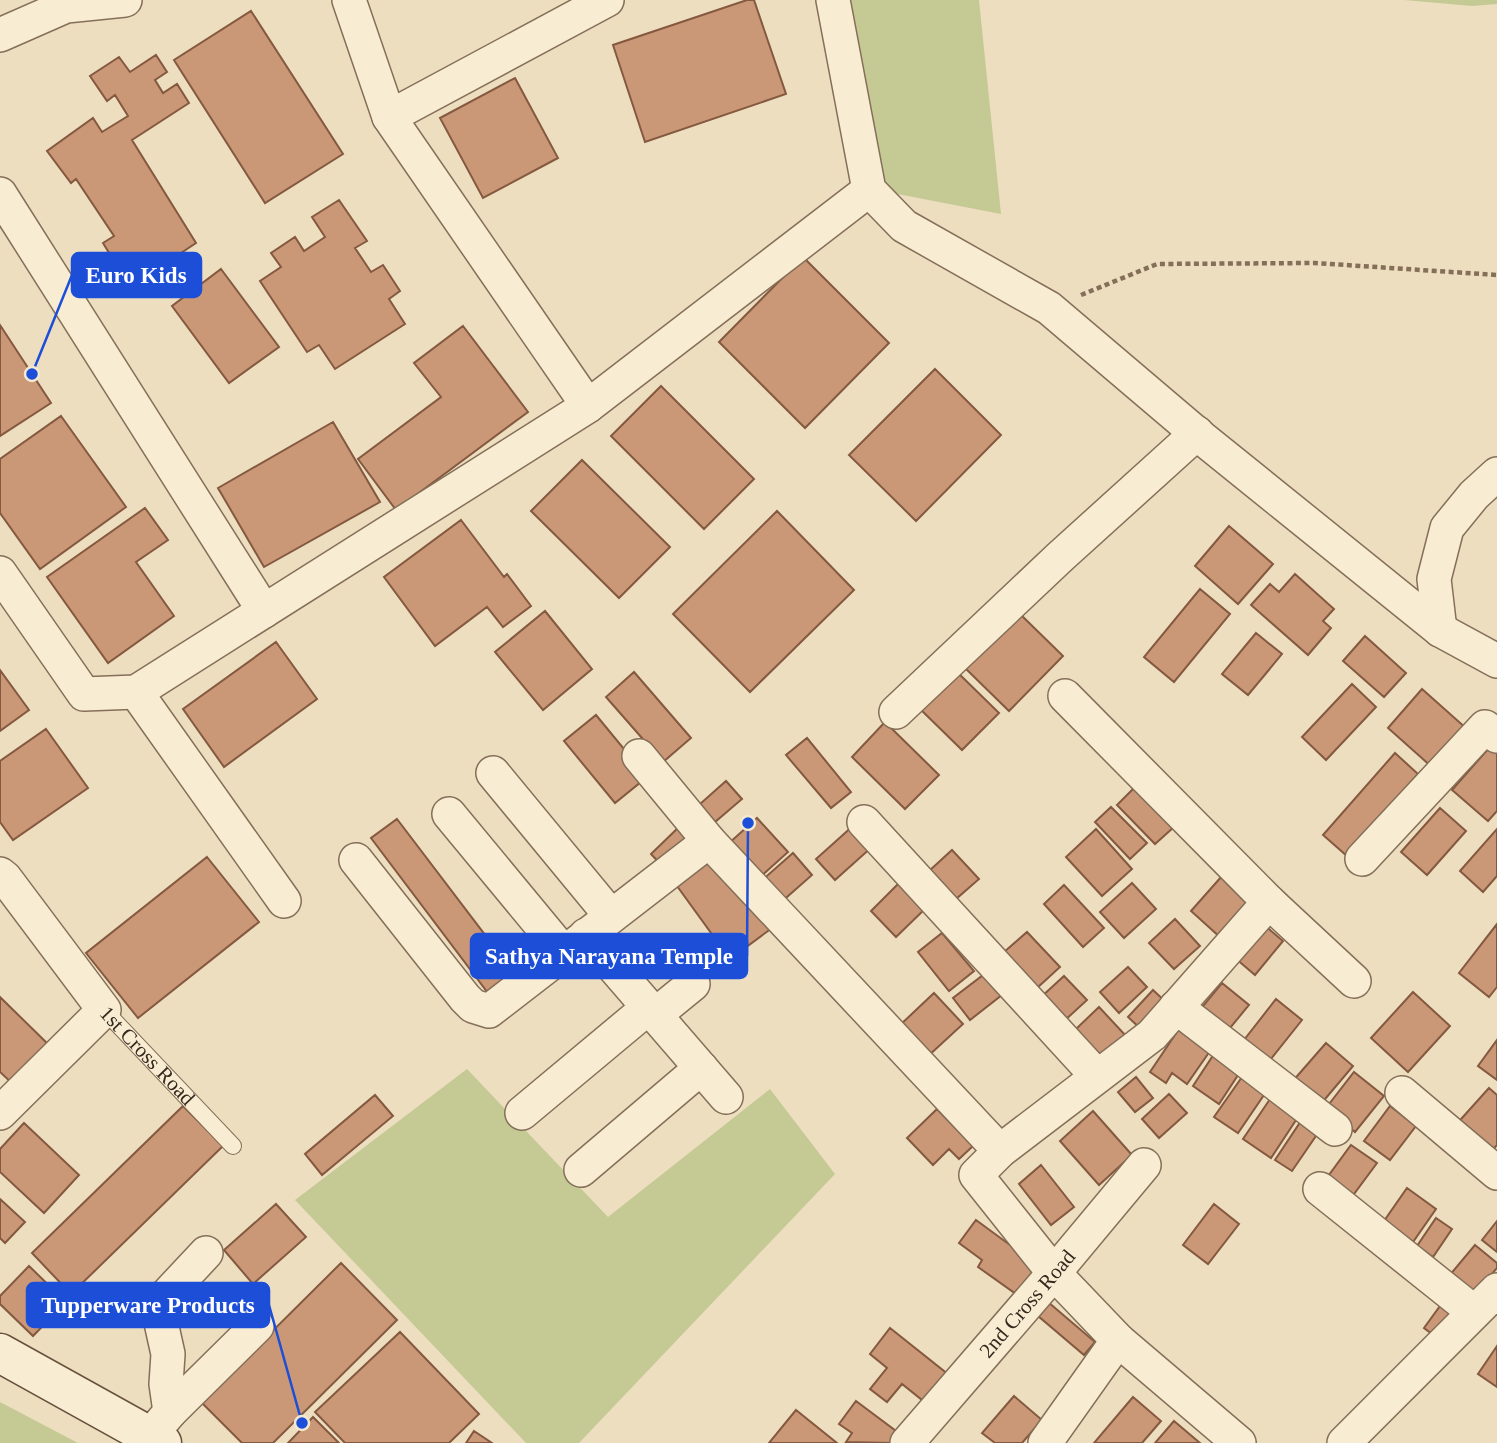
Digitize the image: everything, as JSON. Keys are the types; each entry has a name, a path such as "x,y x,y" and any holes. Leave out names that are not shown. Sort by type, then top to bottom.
{"street":[{"path":"0,35 66,6 125,0"},
{"path":"349,0 389,117 587,406"},
{"path":"389,117 607,0"},
{"path":"834,0 869,190 904,226 1049,308 1197,433 1440,630 1497,661"},
{"path":"0,573 84,694 136,692 587,406 869,190"},
{"path":"0,194 264,611"},
{"path":"896,712 1197,433"},
{"path":"1440,630 1434,579 1447,528 1474,495 1497,474"},
{"path":"136,692 284,901"},
{"path":"1065,696 1274,907"},
{"path":"1362,859 1485,727 1497,736"},
{"path":"639,756 709,841 1000,1151"},
{"path":"493,773 587,935"},
{"path":"449,814 587,935 726,1097"},
{"path":"864,822 1097,1076"},
{"path":"356,860 465,998 473,1006 489,1011 709,841"},
{"path":"2,876 104,1010"},
{"path":"1239,1443 1118,1340 1054,1273 976,1175 1000,1151 1152,1035 1269,902 1354,981"},
{"path":"522,1113 652,1011 693,984"},
{"path":"1176,1007 1335,1129"},
{"name":"1st Cross Road","path":"0,1113 104,1010"},
{"path":"582,1170 701,1068"},
{"path":"1402,1093 1497,1173"},
{"name":"2nd Cross Road","path":"907,1443 1144,1165"},
{"path":"1320,1189 1486,1301 1344,1443"},
{"path":"161,1430 168,1354 160,1318 162,1300 206,1253"},
{"path":"161,1430 257,1326"},
{"path":"1045,1443 1118,1340"},
{"path":"0,1353 161,1430"}],"lane":[{"name":"1st Cross Road","path":"104,1010 233,1146"}],"path":[{"path":"1049,308 1157,264 1315,263 1497,275"}],"green space":[{"path":"850,0 979,0 1001,214 887,192"},
{"path":"1404,0 1497,0 1497,4 1472,6"},
{"path":"467,1069 608,1217 770,1089 835,1174 579,1443 526,1443 295,1200"},
{"path":"0,1402 78,1443 0,1443"}],"building":[{"path":"747,0 754,0 786,94 645,142 613,45"},
{"path":"251,11 343,154 265,203 174,60"},
{"path":"156,55 167,72 155,80 163,93 177,84 189,103 132,140 196,243 130,287 103,243 114,236 76,179 71,183 47,151 93,118 102,132 128,116 115,95 107,101 90,76 119,57 130,72"},
{"path":"515,78 558,158 483,198 440,118"},
{"path":"339,200 367,241 355,248 371,272 383,265 400,291 389,299 405,324 335,369 319,345 307,352 260,281 281,267 271,253 295,237 304,251 325,237 312,217"},
{"path":"803,257 889,343 805,428 719,342"},
{"path":"221,269 279,347 229,383 172,306"},
{"path":"0,325 51,403 0,436"},
{"path":"463,326 528,412 396,510 358,459 441,397 414,363"},
{"path":"935,369 1001,435 916,521 849,455"},
{"path":"661,386 754,479 704,529 611,436"},
{"path":"61,416 126,507 40,569 0,513 0,459"},
{"path":"333,422 380,502 264,567 218,488"},
{"path":"582,460 670,547 619,598 531,511"},
{"path":"145,508 168,540 136,562 174,616 108,663 47,577"},
{"path":"777,511 854,590 750,692 673,614"},
{"path":"461,520 504,577 507,574 531,606 503,627 487,607 435,646 384,577"},
{"path":"1229,526 1273,564 1238,604 1195,566"},
{"path":"1295,574 1334,609 1323,621 1331,628 1308,655 1251,605 1270,584 1279,592"},
{"path":"1200,589 1230,614 1174,682 1144,657"},
{"path":"545,611 592,669 543,710 495,652"},
{"path":"1018,612 1063,656 1009,711 964,667"},
{"path":"1256,633 1282,654 1248,695 1222,674"},
{"path":"1365,636 1406,673 1384,697 1343,661"},
{"path":"276,642 317,699 224,767 183,709"},
{"path":"953,668 999,713 962,750 916,705"},
{"path":"0,670 29,710 0,731"},
{"path":"634,672 691,738 663,762 606,697"},
{"path":"1352,684 1376,707 1326,760 1302,737"},
{"path":"1422,689 1467,729 1433,768 1388,728"},
{"path":"596,715 647,777 615,803 564,741"},
{"path":"885,722 939,775 905,809 852,757"},
{"path":"46,729 88,788 13,840 0,822 0,761"},
{"path":"807,738 851,792 831,808 786,755"},
{"path":"1489,748 1497,754 1497,811 1488,821 1452,790"},
{"path":"1395,753 1418,774 1347,856 1323,835"},
{"path":"726,781 742,799 715,822 700,804"},
{"path":"1135,787 1174,827 1155,844 1117,805"},
{"path":"1111,807 1147,843 1130,859 1095,822"},
{"path":"1440,808 1466,831 1427,875 1401,852"},
{"path":"757,818 788,852 758,879 728,844"},
{"path":"397,819 514,973 488,993 371,838"},
{"path":"682,824 695,838 663,867 651,854"},
{"path":"854,825 873,846 835,880 816,859"},
{"path":"1096,829 1132,869 1102,896 1066,857"},
{"path":"1497,829 1497,876 1483,892 1460,871"},
{"path":"952,850 979,879 956,899 929,871"},
{"path":"793,853 812,875 779,904 760,882"},
{"path":"719,855 772,928 730,959 677,886"},
{"path":"207,857 259,922 138,1018 86,953"},
{"path":"1222,876 1253,902 1221,938 1191,911"},
{"path":"903,879 928,906 896,937 871,911"},
{"path":"1132,883 1156,909 1124,938 1100,912"},
{"path":"1064,885 1104,928 1083,947 1044,904"},
{"path":"1175,919 1200,946 1174,969 1149,943"},
{"path":"1263,924 1283,941 1255,975 1235,958"},
{"path":"1497,924 1497,987 1489,997 1459,973"},
{"path":"1027,932 1060,967 1037,988 1004,952"},
{"path":"942,933 974,971 949,991 918,952"},
{"path":"1128,967 1147,987 1119,1013 1100,992"},
{"path":"991,969 1007,991 970,1020 953,998"},
{"path":"1064,976 1087,1000 1063,1022 1040,998"},
{"path":"1222,983 1249,1005 1225,1034 1198,1012"},
{"path":"1153,990 1169,1005 1143,1031 1128,1017"},
{"path":"1413,992 1450,1026 1408,1072 1371,1038"},
{"path":"934,993 963,1024 927,1057 898,1027"},
{"path":"0,997 52,1048 15,1086 0,1072"},
{"path":"1276,999 1302,1020 1270,1060 1244,1040"},
{"path":"1099,1007 1126,1036 1102,1058 1076,1029"},
{"path":"1179,1029 1210,1051 1187,1084 1172,1073 1166,1083 1150,1072"},
{"path":"1497,1040 1497,1080 1478,1066"},
{"path":"1326,1043 1353,1066 1320,1105 1292,1082"},
{"path":"1214,1054 1240,1072 1219,1104 1193,1086"},
{"path":"1354,1072 1384,1096 1355,1132 1326,1108"},
{"path":"1136,1077 1153,1098 1135,1112 1118,1092"},
{"path":"1242,1077 1266,1092 1238,1133 1214,1117"},
{"path":"1489,1088 1497,1095 1497,1145 1486,1157 1453,1128"},
{"path":"1169,1094 1187,1113 1159,1138 1142,1119"},
{"path":"375,1095 393,1116 322,1175 305,1154"},
{"path":"1270,1099 1298,1117 1271,1158 1243,1139"},
{"path":"183,1106 223,1146 71,1294 32,1253"},
{"path":"1390,1106 1416,1126 1390,1160 1364,1141"},
{"path":"937,1109 973,1146 959,1159 949,1149 933,1165 907,1138"},
{"path":"1093,1111 1132,1155 1099,1185 1060,1141"},
{"path":"1301,1121 1318,1133 1292,1171 1275,1160"},
{"path":"24,1123 79,1175 44,1213 0,1172 0,1149"},
{"path":"1351,1145 1377,1163 1351,1198 1326,1179"},
{"path":"1041,1165 1074,1207 1051,1225 1019,1184"},
{"path":"1407,1188 1436,1209 1413,1242 1384,1221"},
{"path":"0,1199 25,1222 5,1243 0,1238"},
{"path":"276,1204 306,1237 253,1284 224,1250"},
{"path":"1214,1204 1239,1224 1208,1264 1183,1245"},
{"path":"1436,1218 1452,1229 1433,1257 1417,1246"},
{"path":"976,1220 1044,1270 1023,1299 978,1267 982,1260 959,1243"},
{"path":"1497,1221 1497,1252 1482,1240"},
{"path":"1475,1245 1497,1263 1497,1268 1473,1296 1449,1276"},
{"path":"341,1263 397,1320 273,1443 242,1443 201,1402"},
{"path":"29,1266 66,1302 33,1336 0,1304 0,1296"},
{"path":"1448,1295 1464,1308 1440,1340 1424,1328"},
{"path":"1041,1296 1095,1342 1084,1355 1031,1310"},
{"path":"890,1328 954,1379 932,1408 902,1384 887,1402 870,1389 887,1368 870,1354"},
{"path":"400,1332 479,1414 449,1443 345,1443 315,1412"},
{"path":"1497,1346 1497,1387 1478,1374"},
{"path":"1014,1396 1042,1420 1022,1443 995,1443 982,1433"},
{"path":"1133,1397 1161,1421 1142,1443 1094,1443"},
{"path":"856,1401 900,1434 893,1443 846,1442 852,1433 839,1424"},
{"path":"796,1410 837,1443 769,1443"},
{"path":"313,1417 339,1443 288,1443"},
{"path":"1174,1421 1200,1443 1155,1443"},
{"path":"474,1431 492,1443 466,1443"}],"place":[{"name":"Euro Kids","path":"32,374"},
{"name":"Sathya Narayana Temple","path":"748,823"},
{"name":"Tupperware Products","path":"302,1423"}]}
